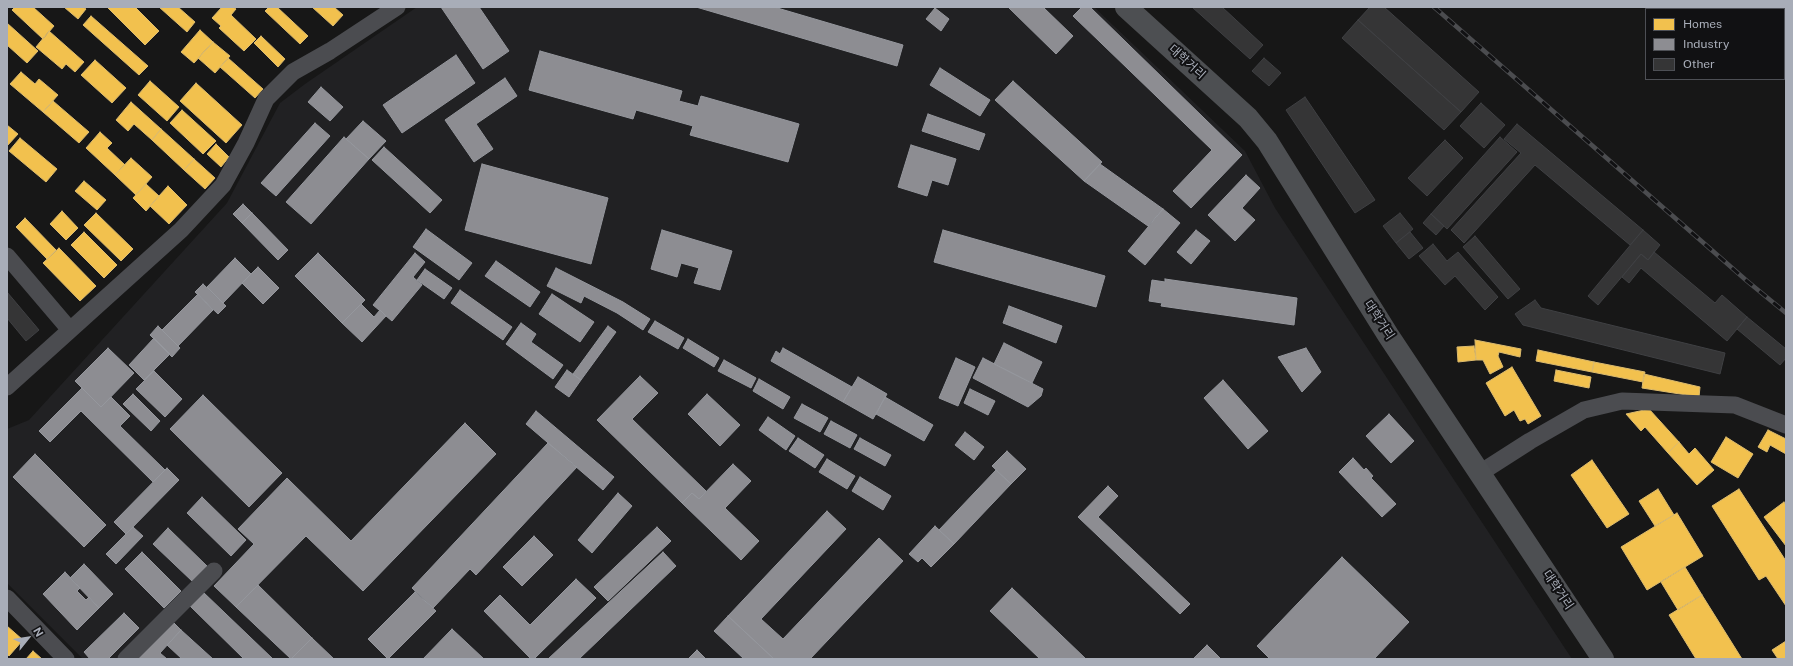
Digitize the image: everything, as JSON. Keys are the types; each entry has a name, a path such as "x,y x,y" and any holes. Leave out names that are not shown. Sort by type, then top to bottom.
{"main road":[{"name":"대학거리","path":"1126,7 1248,118 1267,141 1366,300 1603,659"}],"street":[{"path":"7,387 181,230 223,185 246,143 266,99 292,72 330,51 397,7"},
{"path":"7,256 70,330"},
{"path":"1480,473 1530,441 1584,410 1622,401 1735,405 1786,425"},
{"path":"126,659 214,571"},
{"path":"7,598 66,659"}],"shaded area":[{"path":"417,7 1094,7 1245,151 1275,208 1572,659 83,659 7,583 7,429 29,420 227,203 280,103 305,84"}],"building: Homes":[{"path":"15,7 33,7 54,26 43,39 12,10"},
{"path":"64,7 83,7 86,9 78,19"},
{"path":"107,7 135,7 159,31 145,45"},
{"path":"159,7 178,7 195,22 187,32"},
{"path":"222,7 233,7 236,9 231,15 256,39 244,51 219,28 221,26 212,18"},
{"path":"269,7 277,7 308,36 300,44 265,11"},
{"path":"312,7 334,7 343,15 333,26"},
{"path":"91,16 148,66 139,75 83,25"},
{"path":"7,23 38,51 27,63 7,45"},
{"path":"200,30 213,42 194,63 181,52"},
{"path":"49,31 84,62 75,72 66,64 62,69 36,47"},
{"path":"261,36 285,59 278,67 254,43"},
{"path":"213,42 230,56 215,73 198,58"},
{"path":"228,58 263,89 255,98 220,67"},
{"path":"95,60 126,88 112,103 81,75"},
{"path":"21,72 35,84 39,79 58,95 43,112 10,84"},
{"path":"150,81 179,107 167,121 138,95"},
{"path":"196,83 242,125 226,143 180,101"},
{"path":"53,101 89,132 79,143 43,112"},
{"path":"131,102 161,129 152,140 134,124 128,131 116,120"},
{"path":"182,110 216,141 203,154 170,123"},
{"path":"7,125 18,134 7,146"},
{"path":"161,129 194,159 184,170 152,140"},
{"path":"100,132 112,143 107,148 125,165 115,175 86,148"},
{"path":"20,138 57,169 46,182 9,151"},
{"path":"216,144 229,157 221,167 207,154"},
{"path":"131,158 152,177 136,195 115,175"},
{"path":"194,159 215,178 205,189 184,170"},
{"path":"84,181 106,200 97,210 75,191"},
{"path":"146,184 159,196 146,211 133,198"},
{"path":"168,186 187,205 169,224 150,206"},
{"path":"62,211 78,228 66,240 50,224"},
{"path":"96,213 133,249 121,261 84,225"},
{"path":"25,218 56,250 47,259 16,227"},
{"path":"84,232 117,265 104,278 71,245"},
{"path":"59,248 96,286 80,301 43,263"},
{"path":"1475,340 1521,349 1520,357 1499,352 1498,356 1503,367 1490,374 1483,360 1476,360"},
{"path":"1474,346 1476,360 1458,362 1457,347"},
{"path":"1538,350 1594,362 1592,372 1536,361"},
{"path":"1594,362 1645,372 1643,382 1592,372"},
{"path":"1512,367 1541,416 1528,424 1525,419 1520,421 1514,410 1505,416 1486,383"},
{"path":"1556,370 1591,377 1589,388 1554,381"},
{"path":"1644,374 1700,387 1699,397 1642,388"},
{"path":"1649,409 1679,442 1668,453 1645,427 1641,431 1626,414"},
{"path":"1768,430 1786,439 1786,454 1770,445 1767,452 1758,447"},
{"path":"1726,437 1753,454 1738,478 1711,462"},
{"path":"1679,442 1689,454 1695,448 1714,470 1697,485 1668,453"},
{"path":"1592,460 1629,514 1607,528 1571,475"},
{"path":"1658,489 1674,515 1655,526 1639,501"},
{"path":"1739,489 1786,561 1786,606 1766,576 1759,580 1712,506"},
{"path":"1784,502 1786,505 1786,546 1764,517"},
{"path":"1677,513 1703,556 1647,590 1621,547"},
{"path":"1685,567 1702,595 1678,610 1661,582"},
{"path":"1702,595 1742,659 1696,659 1669,615"},
{"path":"7,626 23,640 9,656 7,654"},
{"path":"1786,641 1786,659 1778,659 1772,650"},
{"path":"33,651 42,659 26,659"}],"building: Industry":[{"path":"441,7 479,7 509,51 483,69"},
{"path":"696,7 774,7 903,45 897,66"},
{"path":"1008,7 1043,7 1073,36 1056,54"},
{"path":"1082,7 1090,7 1242,155 1191,208 1173,191 1212,150 1073,16"},
{"path":"935,8 949,19 941,31 926,19"},
{"path":"540,51 682,91 679,101 698,106 701,96 799,124 788,162 690,135 693,126 636,110 633,119 529,90"},
{"path":"456,55 475,83 402,133 383,105"},
{"path":"940,68 990,100 980,116 930,85"},
{"path":"505,78 517,96 476,124 493,149 474,162 445,120"},
{"path":"1013,81 1102,162 1084,181 995,100"},
{"path":"321,87 343,107 330,121 308,102"},
{"path":"928,114 985,134 979,150 922,131"},
{"path":"363,121 386,141 369,159 346,139"},
{"path":"315,123 330,136 276,196 261,183"},
{"path":"344,137 369,159 311,224 286,202"},
{"path":"911,145 956,159 948,185 932,180 927,196 898,187"},
{"path":"384,147 442,200 430,213 372,160"},
{"path":"482,164 608,198 591,264 465,230"},
{"path":"1100,164 1163,209 1148,226 1084,181"},
{"path":"1246,175 1260,188 1242,208 1255,220 1235,241 1208,215"},
{"path":"243,204 252,213 242,223 233,214"},
{"path":"1163,209 1180,223 1145,265 1128,251"},
{"path":"252,213 288,250 278,260 242,223"},
{"path":"426,229 472,263 459,280 413,247"},
{"path":"662,230 732,251 720,290 694,283 699,268 681,263 677,277 651,269"},
{"path":"943,230 1105,276 1096,307 934,262"},
{"path":"1196,230 1210,241 1191,264 1177,252"},
{"path":"318,253 365,300 342,323 295,276"},
{"path":"415,253 425,262 413,277 422,285 392,321 373,305"},
{"path":"235,258 251,274 223,303 207,287"},
{"path":"496,261 540,292 530,307 485,276"},
{"path":"258,267 279,288 263,304 242,283"},
{"path":"556,268 623,302 650,319 643,330 617,313 584,296 581,303 547,286"},
{"path":"425,269 452,288 444,299 417,280"},
{"path":"1165,279 1297,298 1294,325 1161,306 1162,303 1149,301 1152,280 1165,282"},
{"path":"203,284 226,306 218,314 195,292"},
{"path":"460,290 512,327 503,340 451,303"},
{"path":"198,294 213,310 178,346 162,330"},
{"path":"552,294 594,322 580,342 539,314"},
{"path":"361,304 374,317 380,310 386,316 362,342 342,323"},
{"path":"1009,306 1062,326 1056,343 1003,323"},
{"path":"655,321 684,338 678,349 648,332"},
{"path":"521,323 536,334 531,342 563,365 553,379 506,344"},
{"path":"158,326 180,348 172,357 150,335"},
{"path":"608,326 616,332 581,380 573,374"},
{"path":"154,338 170,354 144,380 129,365"},
{"path":"688,339 719,358 714,367 683,348"},
{"path":"1004,343 1042,362 1032,383 994,364"},
{"path":"108,348 134,373 101,407 75,381"},
{"path":"783,348 852,387 843,402 771,361 776,351 780,354"},
{"path":"1306,348 1321,372 1302,392 1278,357"},
{"path":"956,358 975,367 958,406 939,398"},
{"path":"983,358 1043,389 1041,396 1028,407 973,378"},
{"path":"724,360 756,378 751,388 718,371"},
{"path":"567,370 581,380 569,397 555,387"},
{"path":"154,371 182,399 165,417 136,389"},
{"path":"640,376 658,393 632,419 706,491 699,499 692,493 682,503 597,420"},
{"path":"858,377 887,394 873,419 843,402"},
{"path":"759,379 790,397 783,409 753,391"},
{"path":"1223,380 1268,431 1248,449 1204,398"},
{"path":"82,388 101,407 111,397 130,416 120,426 165,470 153,482 81,411 50,442 39,431"},
{"path":"970,389 995,401 988,415 964,403"},
{"path":"133,394 160,421 151,431 123,404"},
{"path":"707,394 740,425 720,446 688,414"},
{"path":"203,395 282,473 249,507 170,429"},
{"path":"885,397 933,425 924,441 876,414"},
{"path":"802,404 828,418 820,432 794,418"},
{"path":"536,411 614,477 603,490 526,424"},
{"path":"1389,414 1414,441 1391,463 1366,436"},
{"path":"768,417 795,436 786,450 759,430"},
{"path":"831,421 857,435 850,448 824,434"},
{"path":"465,423 496,454 363,591 306,536 236,607 214,586 254,544 238,529 287,478 351,541"},
{"path":"965,432 984,447 974,460 955,445"},
{"path":"798,438 824,455 815,468 789,451"},
{"path":"860,438 891,455 885,466 854,449"},
{"path":"548,443 577,467 476,575 470,569 433,608 412,588"},
{"path":"1007,451 1026,469 1011,484 992,466"},
{"path":"35,454 106,525 84,547 13,477"},
{"path":"1353,458 1364,470 1366,468 1373,476 1371,478 1396,504 1382,517 1339,472"},
{"path":"827,459 855,476 847,489 819,472"},
{"path":"733,464 751,481 725,508 759,541 741,560 682,503 692,493 699,499"},
{"path":"167,468 179,480 126,534 114,522"},
{"path":"996,470 1011,484 954,544 939,530"},
{"path":"860,477 891,496 883,510 852,491"},
{"path":"1108,486 1118,496 1098,517 1190,604 1180,614 1078,517"},
{"path":"618,493 632,506 592,553 578,540"},
{"path":"202,497 246,540 231,556 187,513"},
{"path":"827,511 846,529 761,619 783,639 879,538 903,561 810,659 774,659 728,616"},
{"path":"935,526 954,544 931,567 922,558 918,562 909,554"},
{"path":"133,527 143,536 116,564 106,554"},
{"path":"657,527 671,541 608,601 594,587"},
{"path":"168,528 208,567 193,582 153,544"},
{"path":"534,536 553,555 522,586 503,567"},
{"path":"142,552 181,591 164,608 125,569"},
{"path":"663,552 676,566 579,659 548,659"},
{"path":"1342,557 1409,622 1374,659 1270,659 1257,646"},
{"path":"84,564 113,594 99,608 70,578"},
{"path":"65,572 80,588 77,591 86,600 89,597 99,608 77,630 43,594"},
{"path":"576,579 596,598 534,659 531,659 484,611 500,595 530,625"},
{"path":"258,585 312,638 291,659 236,607"},
{"path":"1012,588 1086,659 1040,659 990,611"},
{"path":"202,591 273,659 244,659 189,605"},
{"path":"415,592 436,611 388,659 368,639"},
{"path":"124,613 139,628 108,659 90,659 84,652"},
{"path":"728,616 774,659 744,659 714,631"},
{"path":"170,619 181,630 160,653 167,659 133,659"},
{"path":"452,629 484,659 423,659"},
{"path":"181,630 213,659 182,659 167,645"},
{"path":"312,638 334,659 291,659"},
{"path":"1207,645 1221,659 1193,659"},
{"path":"697,650 706,659 688,659"}],"building: Other":[{"path":"1192,7 1222,7 1263,45 1250,59"},
{"path":"1370,7 1384,7 1479,92 1461,112 1358,20"},
{"path":"1358,20 1461,112 1444,130 1342,38"},
{"path":"1264,58 1281,73 1269,86 1252,71"},
{"path":"1305,97 1375,200 1355,213 1286,110"},
{"path":"1481,103 1505,125 1484,148 1460,126"},
{"path":"1517,124 1643,230 1630,245 1535,165 1464,243 1451,230 1521,153 1504,139"},
{"path":"1500,137 1517,152 1447,229 1431,214"},
{"path":"1445,140 1463,158 1427,196 1408,178"},
{"path":"1400,213 1413,229 1396,243 1383,226"},
{"path":"1431,214 1444,226 1436,235 1423,223"},
{"path":"1643,230 1660,245 1648,260 1641,254 1598,305 1588,296"},
{"path":"1410,232 1423,248 1409,259 1396,243"},
{"path":"1475,236 1520,289 1508,299 1463,247"},
{"path":"1433,244 1447,261 1458,252 1498,297 1485,310 1455,276 1445,285 1419,256"},
{"path":"1654,252 1715,303 1722,295 1747,317 1727,341 1641,268 1629,283 1622,277 1641,254 1648,260"},
{"path":"7,292 39,330 26,341 7,318"},
{"path":"1535,300 1541,308 1725,353 1720,374 1523,325 1515,314"},
{"path":"1747,317 1786,349 1786,358 1780,365 1737,329"}],"railway":[{"path":"1434,7 1747,281 1786,313"}]}
